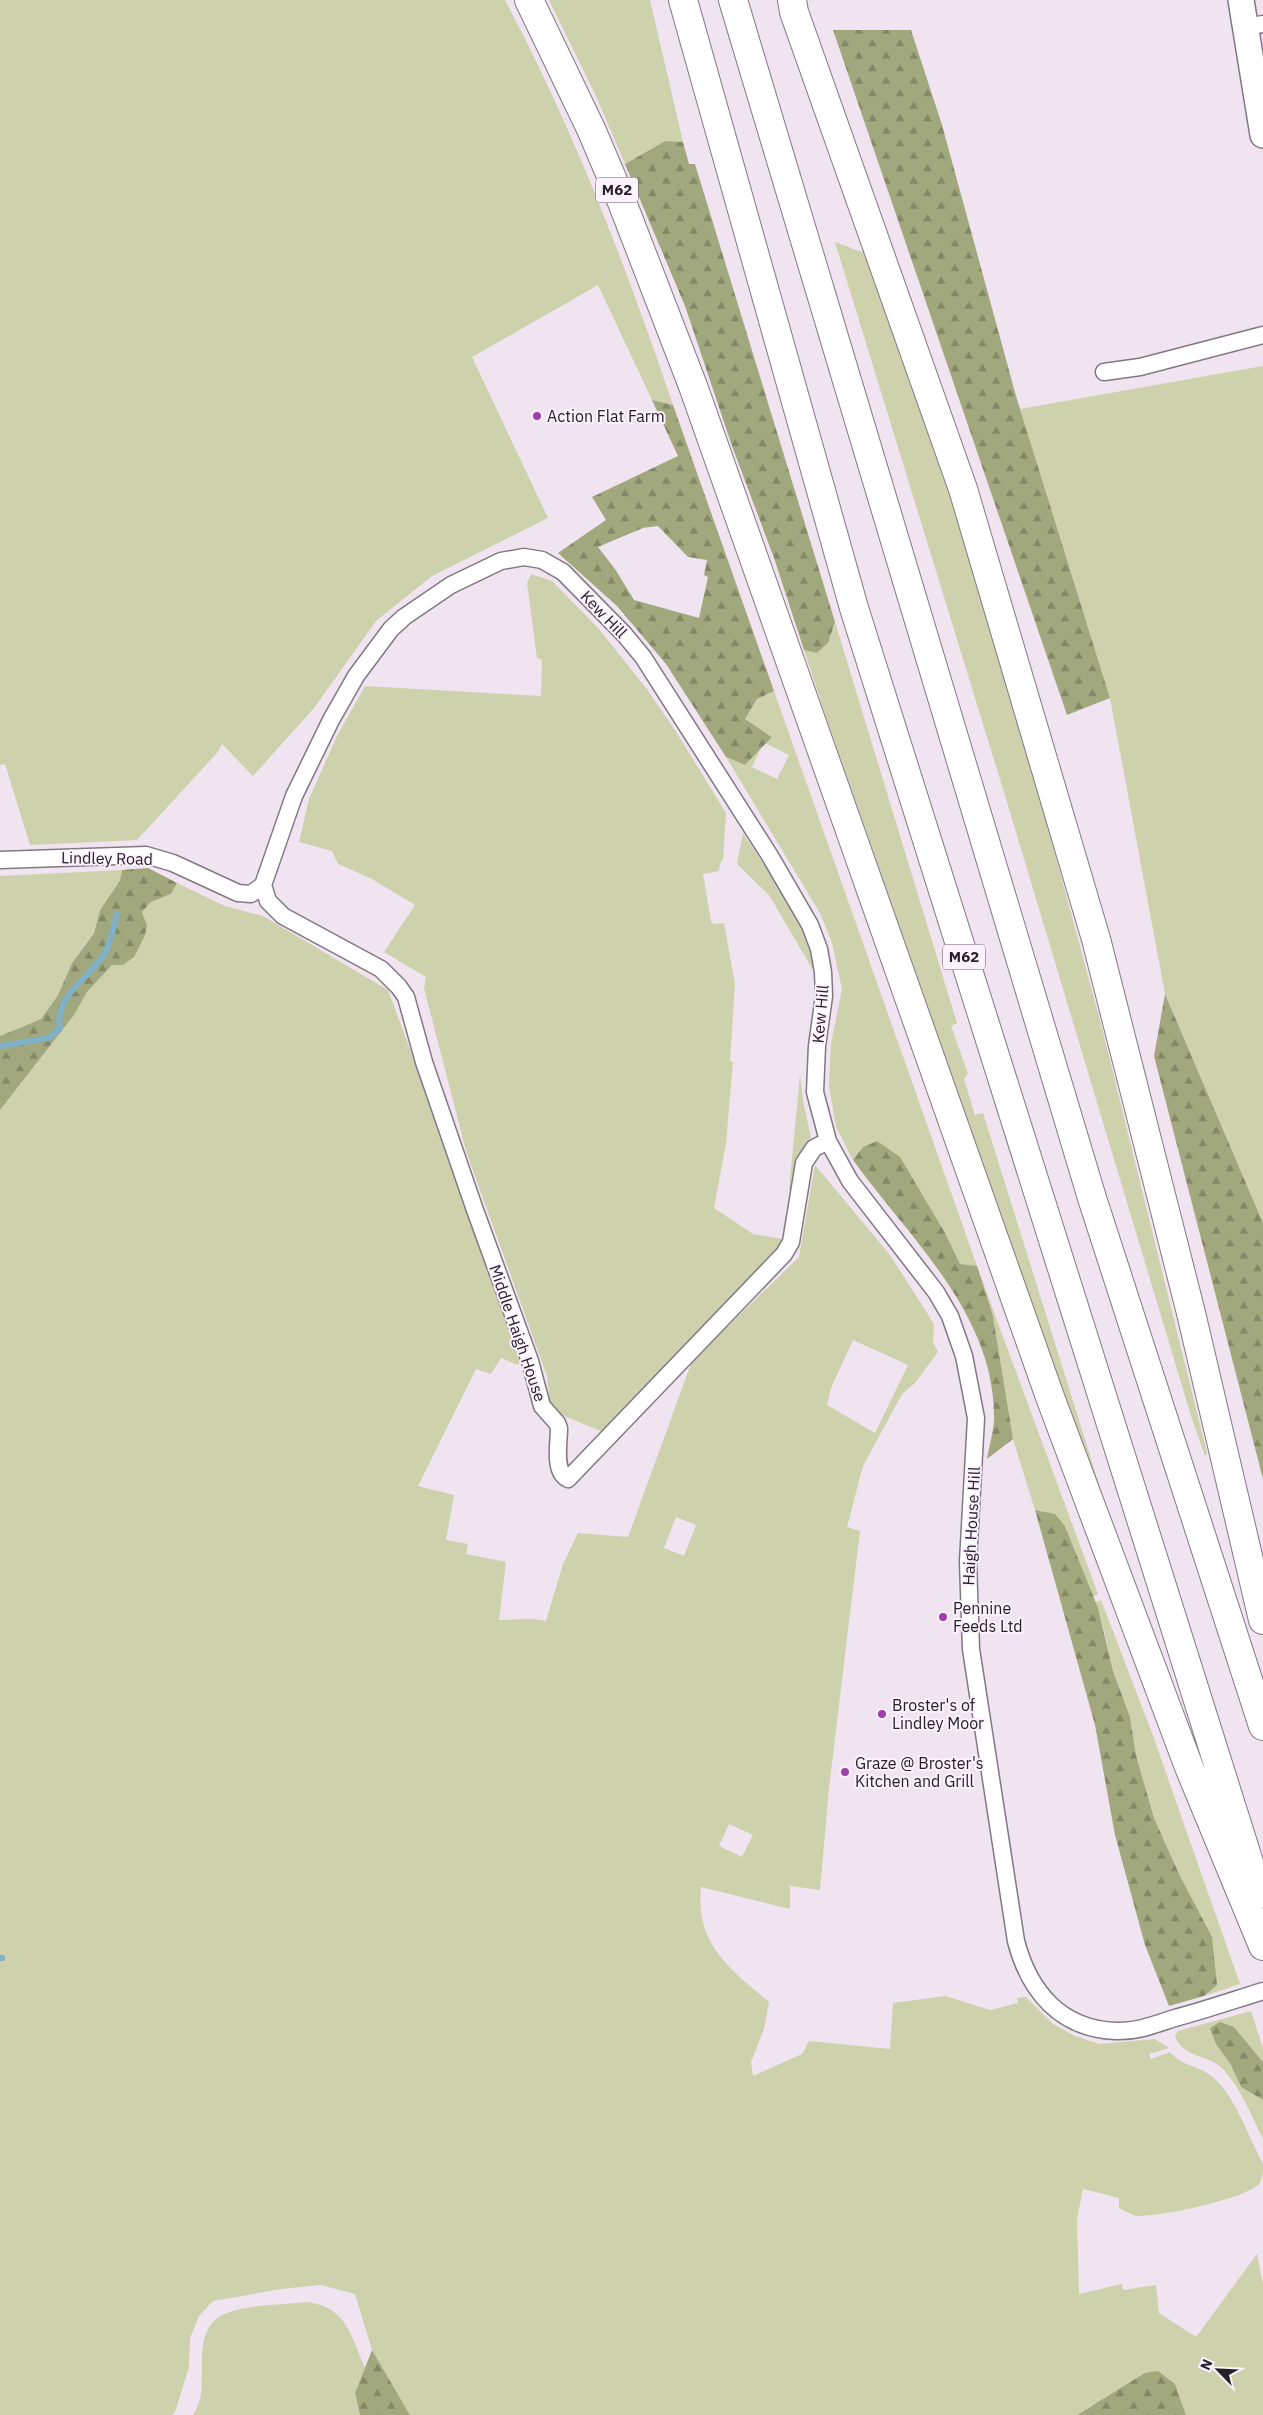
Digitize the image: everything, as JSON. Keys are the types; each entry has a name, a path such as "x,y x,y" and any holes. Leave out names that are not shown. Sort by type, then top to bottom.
{"highway":[{"name":"M62","path":"529,0 591,129 648,266 693,386 1050,1397 1189,1767 1263,1946"},
{"name":"M62","path":"683,0 857,617 1263,1908"},
{"path":"733,0 1092,1198 1263,1726"},
{"path":"792,0 794,12 963,489 1093,930 1191,1312 1263,1620"}],"main road":[{"path":"1241,0 1254,26 1263,135"}],"street":[{"path":"1104,372 1140,367 1263,335"},
{"name":"Kew Hill","path":"263,885 294,796 308,764 356,676 391,630 404,617 451,585 502,561 524,557 542,560 563,572 624,634 643,657 770,856 810,925 822,961 824,996 817,1046 816,1092"},
{"name":"Lindley Road","path":"0,860 146,855 173,863 238,892 251,894 263,885"},
{"name":"Middle Haigh House","path":"263,885 268,901 283,916 381,969 400,986 406,997 424,1062 474,1210 530,1361 542,1406 557,1422 559,1428 559,1470 565,1478 568,1479 784,1254 791,1242 804,1163 814,1148 828,1141"},
{"name":"Haigh House Hill","path":"816,1092 828,1141 850,1181 939,1298 955,1329 968,1370 976,1418 968,1562 971,1649 1015,1932 1026,1973 1038,1992 1061,2013 1074,2021 1098,2029 1116,2032 1142,2029 1263,1991"}],"green space":[{"path":"0,0 505,0 554,99 597,199 637,301 673,405 652,400 598,285 472,357 548,518 432,576 376,621 314,708 253,776 222,744 217,753 137,840 30,845 5,764 0,765"},
{"path":"549,0 650,0 683,142 665,141 625,164 596,96"},
{"path":"833,30 911,30 942,125 1016,396 1110,698 1067,715"},
{"path":"665,141 683,142 689,164 695,164 835,622 828,643 817,653 804,650 774,558 732,446 685,306 625,164"},
{"path":"856,203 968,549 1036,783 1102,1028 1207,1453 1205,1456 1191,1416 1006,799 835,242 862,252 864,245 848,207"},
{"path":"1263,366 1263,1223 1165,994 1110,698 1020,409"},
{"path":"652,400 673,405 774,691 757,699 745,719 772,737 745,765 726,757 666,664 617,606 558,553 606,520 592,497 678,456","holes":["658,526 688,557 707,560 704,575 708,577 699,618 634,600 615,569 598,547 643,528"]},
{"path":"531,574 552,581 599,629 646,688 675,730 726,813 723,859 719,871 703,874 711,922 714,924 724,923 735,984 730,1061 733,1062 726,1143 714,1208 753,1234 783,1239 777,1253 603,1432 559,1414 550,1403 547,1376 466,1151 424,988 426,977 384,952 415,905 372,879 338,864 332,851 299,842 309,799 337,736 365,686 541,696 542,660 537,658 527,583"},
{"path":"835,622 957,1023 951,1026 968,1074 964,1079 975,1115 983,1113 1118,1545 1076,1440 1000,1214 945,1063 932,1019 804,650 817,653 828,643"},
{"path":"774,691 977,1266 1098,1594 1093,1597 1065,1526 1055,1515 1035,1510 1013,1439 993,1316 960,1265 945,1233 923,1199 863,1147 853,1160 836,1127 829,1086 831,1043 842,989 832,943 820,913 726,757 745,765 761,748 752,767 777,779 789,755 765,743 772,737 745,719 757,699"},
{"path":"743,833 797,918 811,954 813,970 769,895 737,864"},
{"path":"148,868 177,883 171,894 151,902 142,912 147,925 145,935 134,957 123,965 112,965 87,992 74,1015 0,1110 0,1036 41,1019 58,995 72,963 94,933 100,910 120,881 122,870"},
{"path":"122,870 121,881 100,910 94,932 72,963 58,995 41,1019 0,1036 0,876"},
{"path":"177,883 225,906 263,916 388,990 523,1354 518,1365 501,1358 491,1374 476,1369 418,1486 454,1495 446,1540 468,1544 466,1554 506,1562 499,1620 528,1619 546,1621 563,1564 578,1533 628,1537 692,1361 799,1257 815,1165 890,1255 934,1324 933,1342 938,1352 915,1383 902,1394 863,1466 847,1527 860,1531 829,1788 820,1890 790,1886 790,1909 701,1887 701,1907 704,1924 718,1954 741,1978 769,2002 764,2029 751,2062 753,2076 802,2054 809,2041 890,2049 893,2003 945,1996 990,2010 1018,2003 1017,1998 1026,1997 1053,2024 1075,2036 1099,2044 1155,2039 1169,2048 1149,2054 1151,2059 1170,2052 1184,2063 1210,2075 1219,2083 1234,2104 1263,2164 1260,2183 1252,2189 1221,2201 1148,2216 1137,2216 1119,2208 1119,2198 1083,2189 1077,2219 1079,2294 1122,2284 1123,2290 1156,2285 1159,2313 1196,2337 1257,2254 1263,2284 1263,2415 1186,2415 1175,2384 1092,2405 1077,2415 410,2415 372,2350 355,2294 321,2285 281,2289 213,2301 199,2316 190,2338 189,2367 175,2412 172,2415 0,2415 0,1110 74,1015 87,992 112,965 123,965 147,925 142,912 151,902 171,894","holes":["853,1340 908,1365 875,1433 827,1405 831,1388","676,1517 696,1525 684,1556 664,1548","729,1824 753,1835 742,1857 719,1846"]},
{"path":"1165,994 1263,1223 1263,1479 1154,1056"},
{"path":"800,1075 803,1101 811,1137 799,1157 795,1190 789,1189"},
{"path":"877,1141 900,1157 945,1233 960,1264 977,1266 993,1316 1013,1439 987,1459 994,1418 991,1380 980,1345 965,1311 945,1279 853,1160 863,1147"},
{"path":"1035,1510 1055,1514 1065,1526 1098,1608 1113,1671 1130,1717 1136,1755 1154,1818 1180,1876 1212,1937 1217,1985 1204,1996 1169,2006 1145,1945 1115,1835 1095,1725"},
{"path":"1101,1600 1152,1733 1240,1984 1204,1996 1217,1985 1180,1876 1154,1818 1136,1755 1130,1717 1113,1671 1104,1630 1095,1602"},
{"path":"1251,2011 1263,2048 1263,2062 1234,2027 1216,2044 1231,2065 1241,2087 1263,2100 1263,2139 1245,2102 1229,2076 1222,2068 1210,2060 1183,2048 1175,2036 1178,2031"},
{"path":"1220,2022 1234,2027 1263,2062 1263,2100 1241,2087 1231,2065 1216,2044 1210,2028"},
{"path":"308,2302 331,2310 346,2325 351,2335 365,2368 355,2393 360,2415 193,2415 199,2403 201,2392 202,2355 205,2336 215,2320 233,2311 246,2308"},
{"path":"372,2350 410,2415 360,2415 355,2393"},
{"path":"1158,2371 1175,2384 1186,2415 1077,2415 1145,2373"}],"waterway":[{"path":"0,1046 49,1038 60,1028 59,1016 62,1006 68,996 106,951 117,914"}],"place":[{"name":"Action Flat Farm","path":"537,416"},
{"name":"Pennine Feeds Ltd","path":"943,1617"},
{"name":"Broster's of Lindley Moor","path":"882,1714"},
{"name":"Graze @ Broster's Kitchen and Grill","path":"845,1772"}]}
